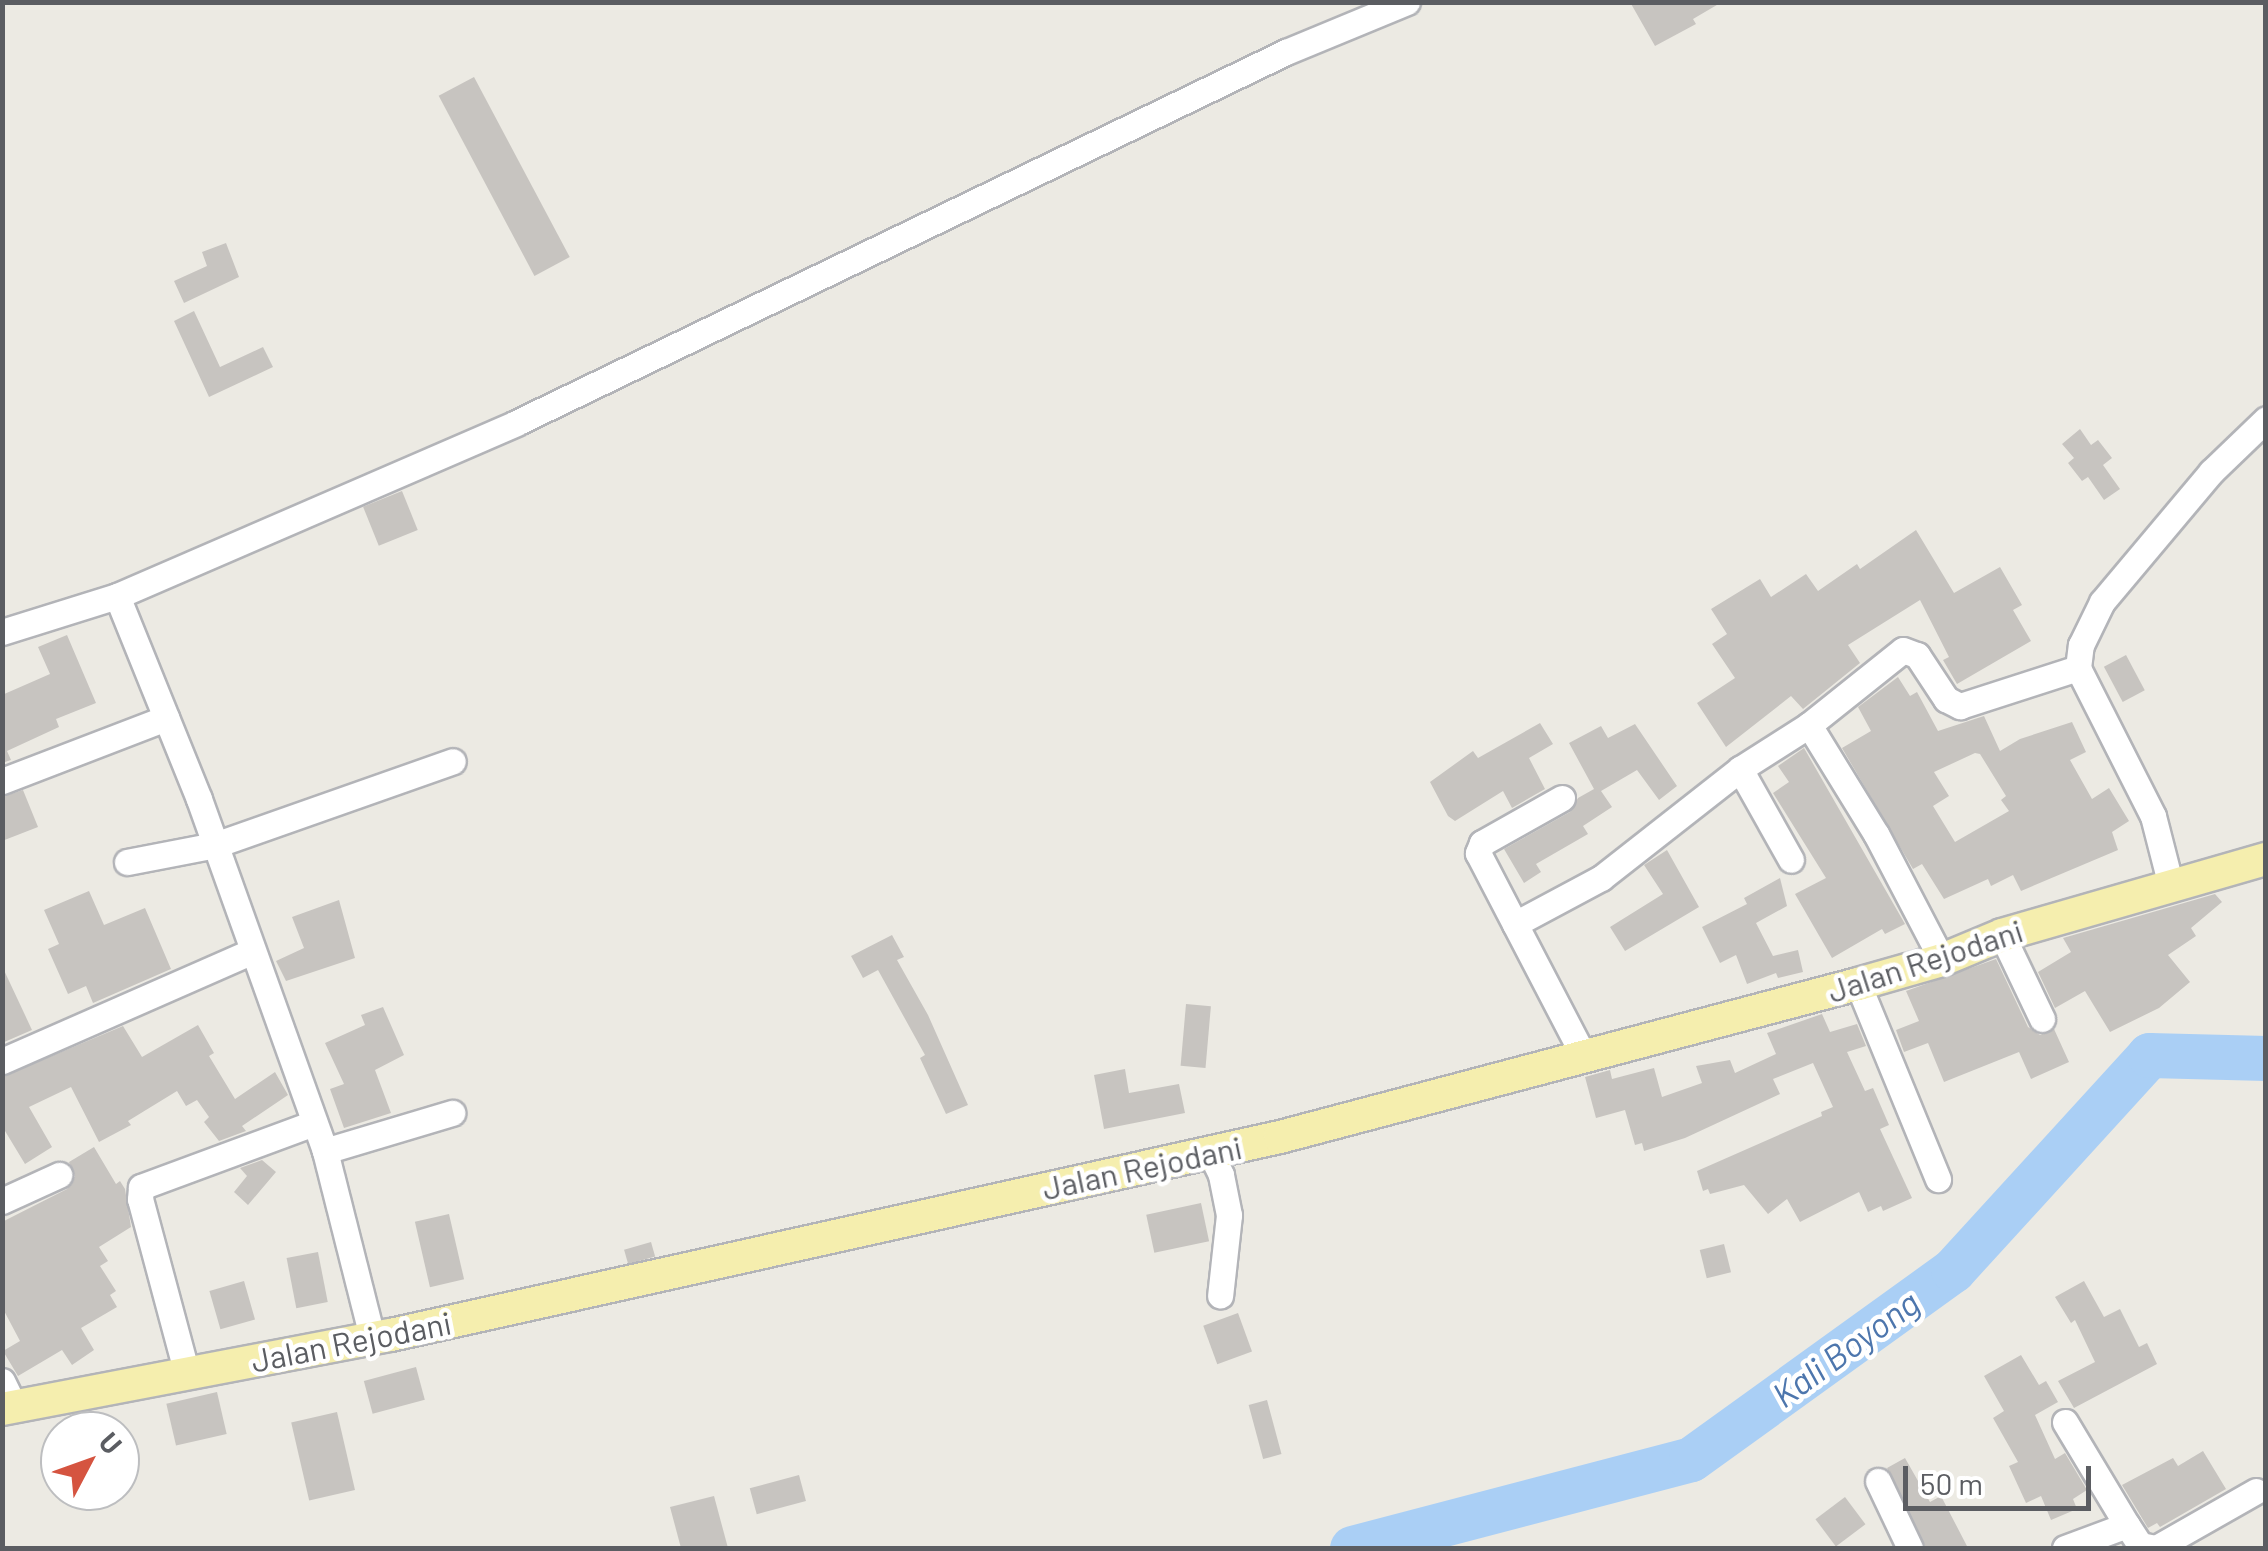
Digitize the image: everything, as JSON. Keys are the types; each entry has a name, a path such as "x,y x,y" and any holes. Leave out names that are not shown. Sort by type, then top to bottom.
{"main road":[{"name":"Jalan Rejodani","path":"7,1399 187,1374 372,1337 1280,1138 1858,984 1942,960 2002,935 2266,859"}],"street":[{"path":"2,632 118,596 516,423 1286,52 1407,2"},
{"path":"2171,886 2153,816 2078,668 2081,644 2102,602 2211,472 2266,419"},
{"path":"118,596 214,844 325,1151 372,1337"},
{"path":"1514,924 1601,878 1740,770 1809,725 1903,650 1917,655 1946,699 1960,706 2078,668"},
{"path":"2,780 166,718"},
{"path":"1809,725 1876,834 1942,960"},
{"path":"128,862 214,844 453,761"},
{"path":"1740,770 1791,860"},
{"path":"1562,798 1479,847 1514,924 1583,1055"},
{"path":"2002,935 2042,1019"},
{"path":"2,1062 252,950"},
{"path":"1858,984 1938,1179"},
{"path":"325,1151 452,1113"},
{"path":"187,1374 140,1198 141,1187 314,1123"},
{"path":"1220,1296 1230,1228 1221,1175 1224,1150"},
{"path":"2,1201 59,1175"},
{"path":"2065,1422 2140,1544 2156,1548 2256,1491"},
{"path":"1878,1481 1910,1548"},
{"path":"2065,1548 2127,1524"}],"building":[{"path":"1630,2 1722,2 1693,19 1696,24 1655,46"},
{"path":"474,77 570,257 534,276 439,96"},
{"path":"226,243 239,277 184,303 174,281 207,266 202,252"},
{"path":"194,311 220,367 263,347 273,367 209,397 174,321"},
{"path":"2080,429 2091,445 2098,440 2112,458 2103,465 2120,489 2104,500 2088,477 2082,481 2068,463 2074,458 2062,444"},
{"path":"402,491 418,530 379,546 363,507"},
{"path":"1916,530 1954,593 2000,567 2022,605 2013,610 2031,641 1957,684 1943,660 1949,657 1920,600 1848,645 1860,663 1803,709 1791,696 1726,747 1697,703 1735,678 1712,644 1727,634 1711,609 1760,579 1771,597 1806,574 1818,591 1857,564 1860,569"},
{"path":"67,635 96,703 56,719 59,727 7,751 11,760 2,763 2,695 50,674 38,647"},
{"path":"2126,655 2145,690 2123,702 2104,667"},
{"path":"1898,677 1910,696 1917,692 1938,731 1984,716 2000,751 2020,739 2072,722 2086,752 2070,760 2092,799 2109,788 2129,821 2112,832 2118,850 2021,891 2013,875 1991,886 1988,879 1944,899 1922,864 1913,869 1842,748 1871,731 1858,707","holes":["1980,754 2006,796 2001,800 2009,811 1955,842 1933,806 1949,796 1934,772"]},
{"path":"1540,723 1553,744 1529,758 1545,789 1512,808 1503,791 1455,821 1448,816 1430,782 1473,751 1478,758"},
{"path":"1635,724 1677,786 1659,800 1637,770 1601,791 1612,807 1583,826 1588,834 1536,864 1541,872 1524,883 1504,849 1570,812 1578,798 1594,789 1569,743 1601,726 1608,738"},
{"path":"1804,748 1905,924 1885,934 1882,929 1832,958 1795,894 1826,878 1773,793 1789,782 1778,766"},
{"path":"23,790 38,827 2,841 2,797"},
{"path":"1667,850 1699,907 1625,951 1610,927 1663,894 1644,865"},
{"path":"1780,878 1787,906 1756,923 1773,956 1798,950 1803,972 1778,978 1776,973 1747,984 1736,955 1720,963 1702,927 1747,904 1744,898"},
{"path":"89,891 104,925 145,908 171,969 93,1003 86,986 68,994 48,949 59,944 44,910"},
{"path":"2215,894 2222,902 2191,928 2196,936 2168,955 2190,982 2159,1008 2110,1032 2085,991 2055,1008 2038,972 2071,952 2063,938"},
{"path":"339,900 355,958 286,981 276,961 304,948 292,917"},
{"path":"892,935 904,957 897,960 928,1015 968,1105 946,1114 920,1058 925,1055 878,970 863,978 851,956"},
{"path":"1996,959 2028,1027 2040,1035 2054,1029 2069,1062 2031,1079 2019,1052 1944,1082 1928,1043 1904,1052 1896,1030 1919,1021 1906,991"},
{"path":"2,966 32,1030 2,1043"},
{"path":"1186,1004 1211,1006 1206,1068 1181,1066"},
{"path":"383,1007 404,1055 375,1070 391,1113 344,1128 330,1089 344,1084 325,1043 365,1025 361,1015"},
{"path":"1822,1014 1830,1032 1857,1024 1866,1046 1847,1052 1865,1091 1873,1088 1889,1125 1880,1129 1912,1198 1883,1211 1881,1206 1868,1212 1859,1192 1800,1222 1787,1199 1768,1214 1744,1185 1710,1194 1708,1189 1703,1191 1697,1171 1822,1116 1821,1112 1833,1107 1813,1063 1773,1079 1780,1094 1685,1138 1644,1151 1642,1143 1635,1145 1625,1110 1596,1118 1585,1077 1610,1070 1612,1079 1654,1068 1662,1097 1702,1083 1696,1066 1730,1060 1735,1073 1776,1054 1767,1033"},
{"path":"198,1025 214,1053 209,1056 235,1099 275,1072 288,1095 242,1126 246,1131 219,1141 204,1122 209,1117 197,1100 186,1106 177,1091 128,1121 131,1125 99,1142 71,1087 29,1107 52,1147 25,1164 2,1126 2,1077 123,1026 142,1057"},
{"path":"1125,1069 1129,1093 1179,1084 1185,1113 1104,1129 1094,1075"},
{"path":"94,1147 116,1184 120,1181 125,1189 131,1227 99,1247 108,1261 100,1266 116,1291 110,1295 117,1307 81,1328 94,1350 72,1365 62,1350 18,1376 3,1351 20,1341 2,1307 2,1222 67,1189 75,1176 69,1162"},
{"path":"262,1160 276,1172 248,1205 234,1192 247,1176 240,1168"},
{"path":"1201,1203 1209,1241 1154,1253 1146,1215"},
{"path":"449,1214 464,1279 430,1287 415,1222"},
{"path":"651,1242 655,1256 628,1264 624,1250"},
{"path":"1724,1244 1731,1272 1707,1278 1700,1250"},
{"path":"318,1252 328,1302 296,1308 287,1258"},
{"path":"244,1281 255,1319 220,1329 209,1291"},
{"path":"2084,1281 2104,1317 2120,1309 2139,1347 2147,1343 2157,1364 2074,1408 2058,1381 2095,1362 2075,1320 2071,1323 2055,1297"},
{"path":"1238,1313 1252,1352 1217,1364 1203,1326"},
{"path":"2021,1355 2039,1385 2046,1381 2058,1402 2035,1415 2055,1459 2065,1453 2087,1490 2073,1499 2077,1509 2051,1520 2041,1496 2026,1503 2009,1466 2018,1462 1993,1418 2004,1411 1984,1376"},
{"path":"416,1367 425,1400 373,1414 364,1381"},
{"path":"217,1392 227,1434 176,1446 166,1404"},
{"path":"1267,1400 1281,1454 1263,1459 1249,1405"},
{"path":"337,1412 355,1490 309,1501 291,1423"},
{"path":"2203,1451 2226,1489 2160,1527 2157,1523 2148,1528 2122,1485 2173,1458 2178,1466"},
{"path":"1905,1458 1930,1502 1941,1496 1968,1548 1926,1548 1887,1468"},
{"path":"799,1475 806,1501 757,1514 750,1488"},
{"path":"714,1496 728,1548 681,1548 670,1507"},
{"path":"1845,1497 1865,1524 1836,1546 1815,1519"}],"waterway":[{"name":"Kali Boyong","path":"1352,1548 1691,1459 1953,1270 2149,1055 2266,1058"}]}
